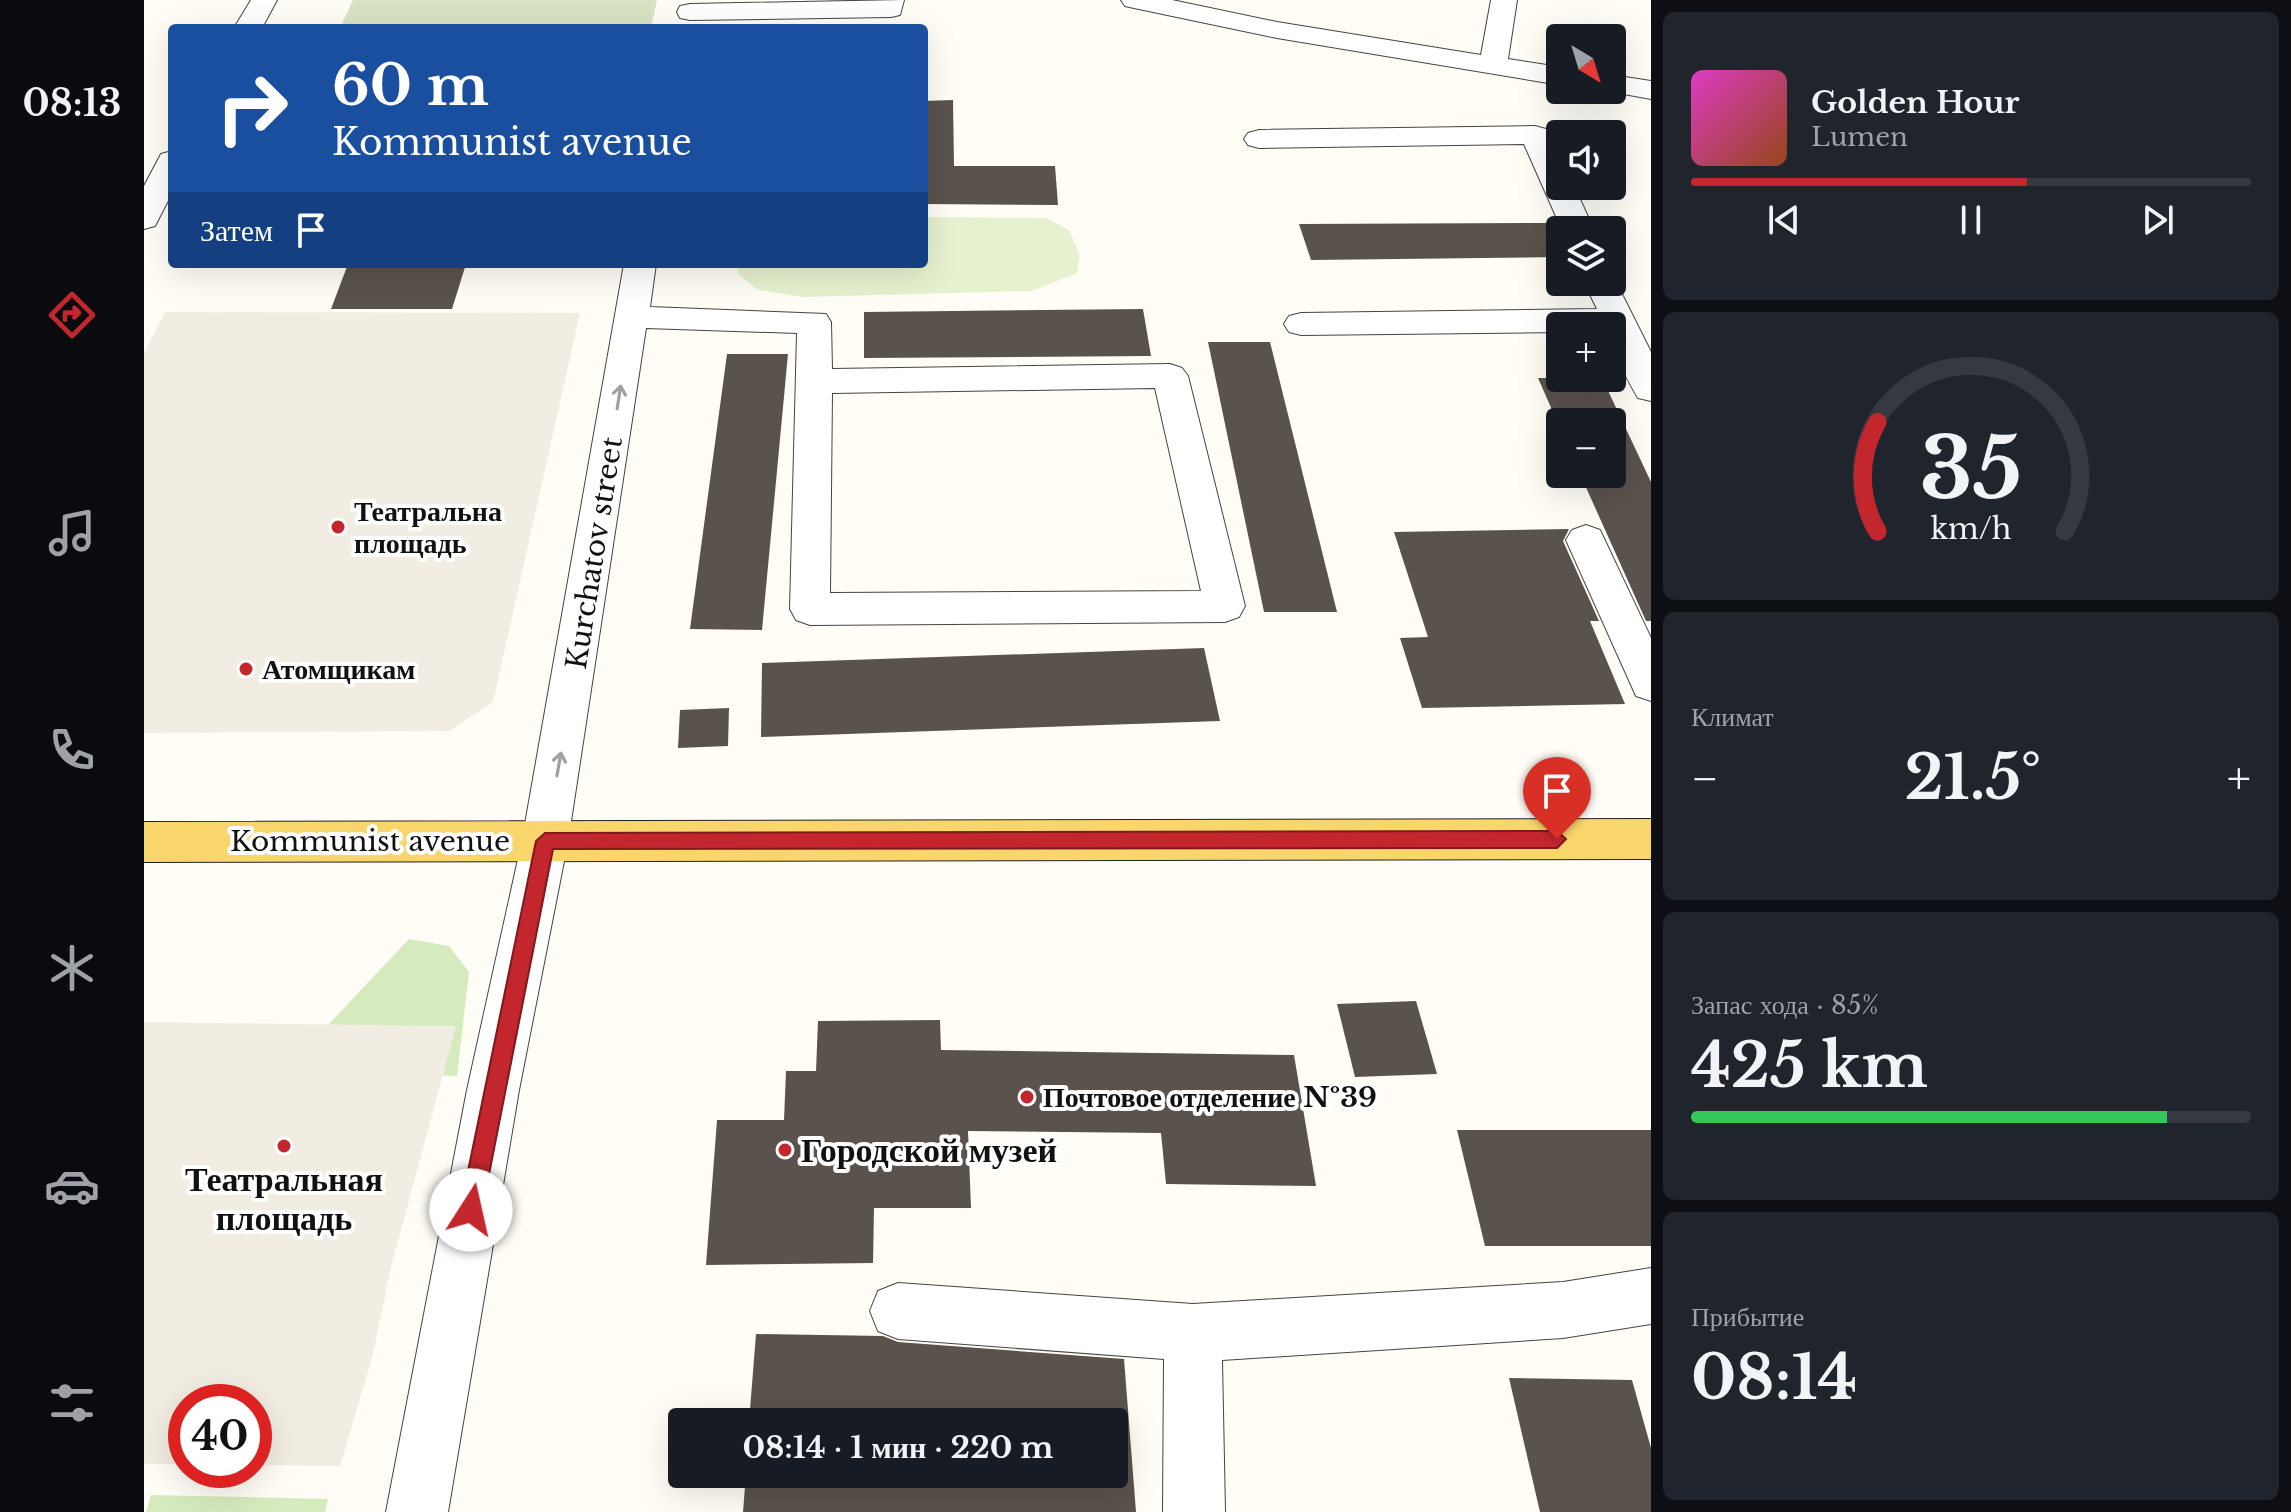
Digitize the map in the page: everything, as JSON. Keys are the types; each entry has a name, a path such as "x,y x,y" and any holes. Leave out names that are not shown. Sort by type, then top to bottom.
{"main road":[{"name":"Kommunist avenue","path":"144,842 1651,839"}],"street":[{"path":"250,24 264,0"},
{"path":"689,13 891,9 891,0"},
{"path":"1134,0 1277,30 1546,74"},
{"path":"1493,65 1504,0"},
{"path":"1626,86 1651,90"},
{"path":"1259,139 1535,135 1572,216"},
{"path":"144,219 158,176"},
{"name":"Kurchatov street","path":"417,1512 493,1090 545,841 639,268"},
{"path":"632,317 814,322 810,609 1225,606 1170,376 814,381"},
{"path":"1301,324 1546,321"},
{"path":"1626,337 1651,389"},
{"path":"1586,540 1651,684"},
{"path":"898,1311 1193,1333 1649,1304"},
{"path":"1193,1333 1194,1512"}],"green space":[{"path":"353,0 657,0 652,24 342,24"},
{"path":"928,217 1046,218 1069,230 1080,256 1077,273 1032,291 803,297 758,290 737,273 738,268 928,268"},
{"path":"409,939 449,946 469,972 457,1076 369,1072 329,1024"},
{"path":"151,1495 328,1499 325,1512 146,1512"}],"shaded area":[{"name":"Театральна площадь","path":"165,312 580,313 493,702 449,731 144,733 144,353"},
{"name":"Театральная площадь","path":"144,1022 456,1026 391,1267 372,1358 340,1466 272,1465 272,1384 168,1384 168,1464 144,1464"}],"building":[{"path":"953,100 954,166 1055,166 1058,205 928,204 928,101"},
{"path":"1546,223 1546,257 1311,260 1299,224"},
{"path":"346,268 465,268 452,309 331,309"},
{"path":"1143,309 1151,356 864,358 864,312"},
{"path":"1208,342 1270,342 1337,612 1264,612"},
{"path":"727,354 788,354 762,630 690,629"},
{"path":"1538,378 1546,378 1546,392 1609,392 1616,408 1551,408"},
{"path":"1626,429 1651,482 1651,621 1646,621 1586,488 1626,488"},
{"path":"1569,529 1563,541 1599,621 1590,621 1625,704 1422,708 1400,638 1428,637 1394,532"},
{"path":"1204,648 1220,721 761,737 762,663"},
{"path":"729,708 728,746 678,748 680,710"},
{"path":"1416,1001 1437,1074 1355,1077 1337,1004"},
{"path":"940,1020 941,1050 1294,1055 1316,1186 1166,1184 1161,1133 968,1131 971,1208 874,1208 873,1263 706,1265 717,1120 784,1120 786,1071 816,1071 818,1021"},
{"path":"1457,1130 1651,1130 1651,1246 1485,1246"},
{"path":"756,1334 883,1336 898,1342 1124,1359 1128,1408 750,1408"},
{"path":"1509,1378 1632,1380 1651,1448 1651,1512 1540,1512"},
{"path":"1128,1410 1136,1512 743,1512 745,1488 1128,1488"}],"place":[{"name":"Театральна площадь","path":"338,527"},
{"name":"Атомщикам","path":"246,669"},
{"name":"Почтовое отделение №39","path":"1027,1097"},
{"name":"Театральная площадь","path":"284,1146"},
{"name":"Городской музей","path":"785,1150"}],"route":[{"path":"471,1210 545,841 1557,839"}]}
